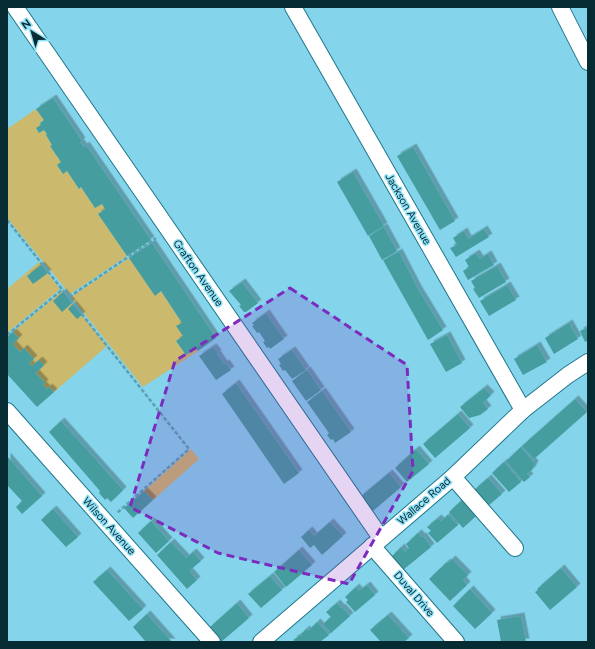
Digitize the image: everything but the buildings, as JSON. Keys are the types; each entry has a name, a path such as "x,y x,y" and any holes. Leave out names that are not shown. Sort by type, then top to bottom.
{"street":[{"name":"Grafton Avenue","path":"15,7 168,230 376,542"},
{"name":"Jackson Avenue","path":"293,7 523,410"},
{"path":"560,7 588,62"},
{"name":"Wallace Road","path":"261,642 453,476 523,410 568,375 588,362"},
{"name":"Wilson Avenue","path":"7,411 212,642"},
{"path":"453,476 515,548"},
{"name":"Duval Drive","path":"376,542 456,642"}],"path":[{"path":"7,220 189,449 106,523"},
{"path":"69,297 168,230"},
{"path":"7,335 63,289"}],"highlighted area":[{"path":"290,288 407,365 413,471 349,584 218,553 130,507 175,361"}],"shaded area":[{"path":"36,109 44,120 40,122 41,125 36,129 39,133 44,130 47,134 46,135 52,145 50,146 61,162 57,165 63,174 67,171 79,189 81,187 95,208 102,204 105,209 98,214 127,256 70,294 7,218 7,129"},
{"path":"129,258 155,295 161,291 182,323 177,326 183,336 176,341 186,355 196,348 198,351 143,387 71,297"},
{"path":"39,262 60,289 7,333 7,289"},
{"path":"62,291 107,346 54,392 49,387 47,389 43,385 45,383 36,373 44,365 39,360 32,366 29,363 34,359 24,348 20,352 13,344 19,338 13,332"},
{"path":"191,449 199,459 153,500 144,491"}]}
